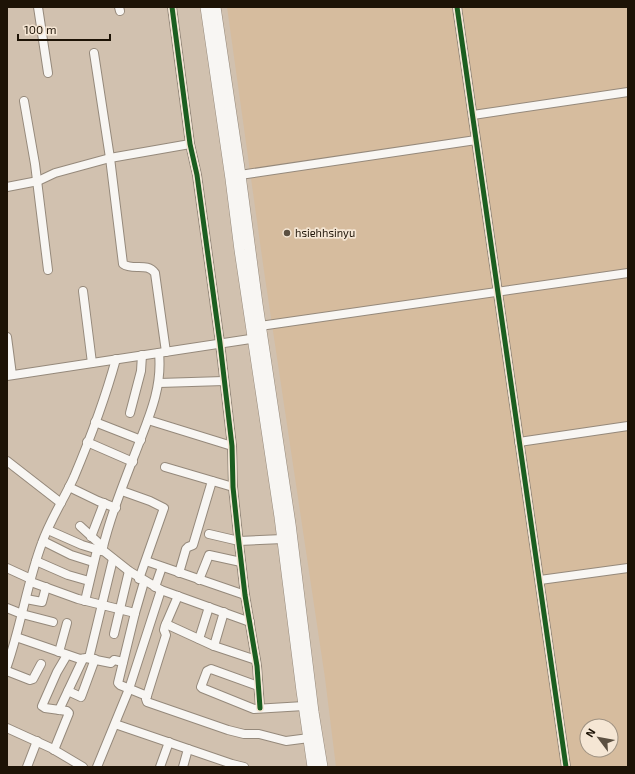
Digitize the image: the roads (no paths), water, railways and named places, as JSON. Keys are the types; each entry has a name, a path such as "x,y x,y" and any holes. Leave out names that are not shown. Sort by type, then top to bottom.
{"main road":[{"path":"206,7 290,524 313,712 322,767"},
{"path":"215,7 240,175 283,539 313,767"}],"street":[{"path":"38,7 48,73"},
{"path":"172,7 190,144 197,175 220,343 232,446 233,487 241,562 256,660 260,708"},
{"path":"457,7 566,767"},
{"path":"85,600 93,562 101,549 156,397 163,352 155,272 149,268 124,264 94,53"},
{"path":"473,115 628,92"},
{"path":"24,101 38,181 48,270"},
{"path":"240,175 476,140"},
{"path":"7,187 38,181 55,173 110,158 190,144"},
{"path":"7,338 10,376 220,343 258,334 497,292 628,273"},
{"path":"83,291 92,363"},
{"path":"130,413 141,371 142,356"},
{"path":"7,666 10,646 16,637 36,561 43,541 69,487 108,389 116,359"},
{"path":"159,383 224,381"},
{"path":"148,420 232,446"},
{"path":"95,422 141,440"},
{"path":"519,442 628,426"},
{"path":"87,442 133,462"},
{"path":"7,463 61,503"},
{"path":"165,467 233,487"},
{"path":"179,573 188,546 193,545 212,481"},
{"path":"69,487 116,508"},
{"path":"122,491 150,501 164,508 146,561 118,683 147,696"},
{"path":"91,537 104,503"},
{"path":"80,526 101,549"},
{"path":"48,530 82,545 101,549 108,553 129,572 158,588 250,622"},
{"path":"209,534 239,541 283,539"},
{"path":"43,541 71,555 93,562"},
{"path":"199,580 209,555 241,562"},
{"path":"68,691 81,697 113,559"},
{"path":"36,561 68,575 89,581"},
{"path":"146,561 245,595"},
{"path":"97,767 130,689 158,588 162,567"},
{"path":"7,568 46,588 102,605 135,613"},
{"path":"540,580 628,568"},
{"path":"114,634 129,572"},
{"path":"26,599 42,602 46,588"},
{"path":"178,596 164,630 166,635 165,641 146,699 147,702 228,730 244,734 259,734 286,741 309,738"},
{"path":"199,639 209,607"},
{"path":"7,608 22,614 53,622"},
{"path":"214,646 224,612"},
{"path":"54,750 69,713 42,706 57,672 63,653 67,622"},
{"path":"166,624 214,646 256,660"},
{"path":"16,637 63,653 111,663 114,660 123,662"},
{"path":"59,710 68,691 89,659"},
{"path":"7,671 30,680 33,679 41,664"},
{"path":"258,686 210,669 207,672 201,687 250,708 304,706"},
{"path":"115,724 169,742 232,766 244,767"},
{"path":"7,728 37,741 83,767"},
{"path":"27,767 37,741"},
{"path":"160,767 169,742"},
{"path":"183,767 188,749"}],"place":[{"name":"hsiehhsinyu","path":"287,233"}]}
